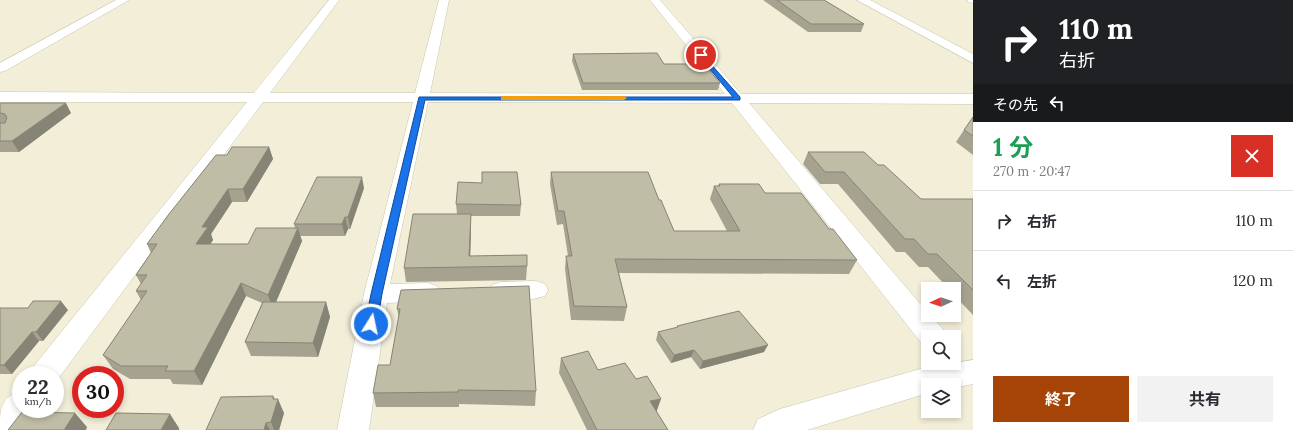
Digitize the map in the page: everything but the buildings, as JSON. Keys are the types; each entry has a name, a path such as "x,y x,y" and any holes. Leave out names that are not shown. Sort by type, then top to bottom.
{"street":[{"path":"0,68 124,0"},
{"path":"51,366 334,0"},
{"path":"353,430 376,294 444,0"},
{"path":"655,0 738,98 883,278 927,330"},
{"path":"862,0 973,59"},
{"path":"0,97 973,99"},
{"path":"480,291 536,290"},
{"path":"376,294 448,292"},
{"path":"769,430 780,424 920,382 966,372"},
{"path":"1,430 12,416"}],"slow traffic":[{"path":"503,98 624,98"}],"route":[{"path":"371,324 376,294 422,98 738,98 701,55"}]}
